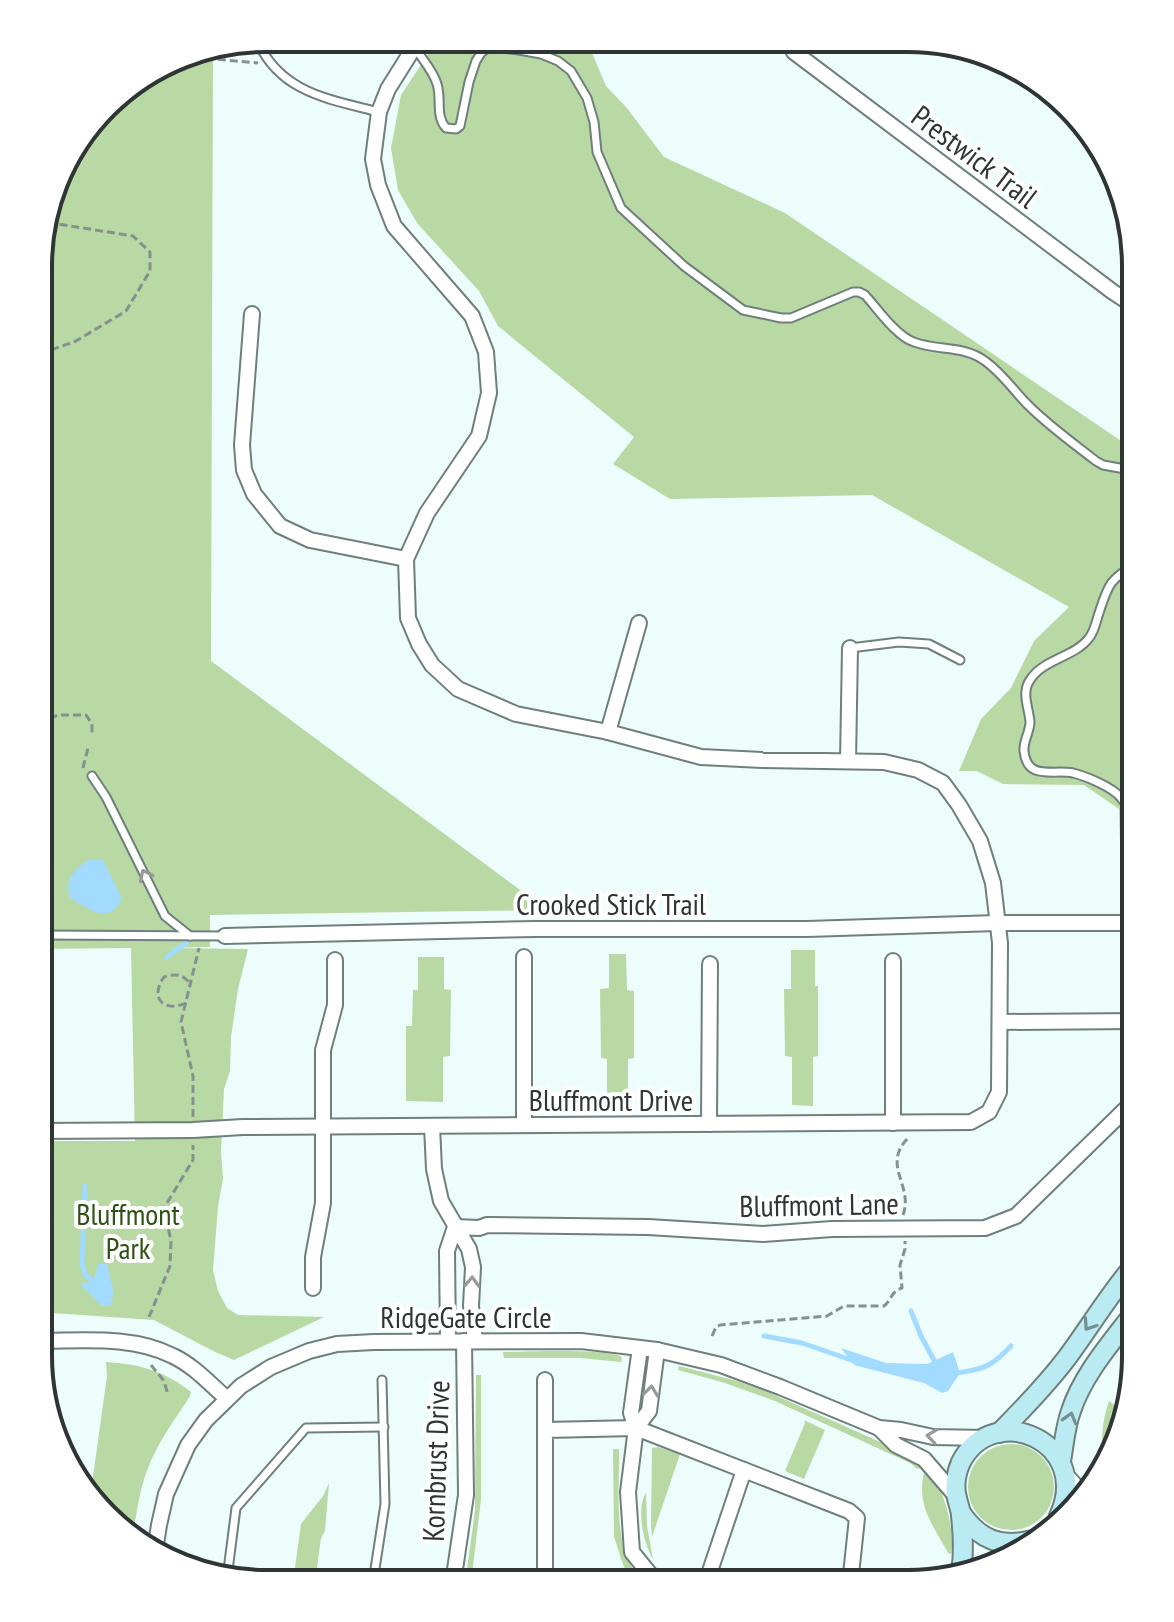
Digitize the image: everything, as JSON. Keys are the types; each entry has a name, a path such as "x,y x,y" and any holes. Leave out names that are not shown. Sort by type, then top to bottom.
{"main road":[{"path":"961,1563 956,1479 961,1463 971,1448 992,1436 1018,1414 1067,1358 1122,1280"},
{"path":"1066,1500 1063,1468 1071,1410 1093,1368 1122,1329"},
{"path":"992,1436 1013,1431 1028,1434 1052,1449 1063,1468"},
{"path":"959,1504 971,1527 985,1537 1012,1543"}],"street":[{"path":"408,52 379,112 373,159 378,185 394,226 472,316 486,352 489,393 479,436 427,513 406,559 408,618 432,665 458,689 516,714 608,732 701,757 884,762 918,770 943,783 980,841 993,883 997,923"},
{"name":"Prestwick Trail","path":"794,52 1122,298"},
{"path":"252,314 242,445 244,470 254,494 280,526 310,540 406,559"},
{"path":"608,732 639,623"},
{"path":"848,761 850,648"},
{"name":"Bluffmont Drive","path":"52,1131 971,1122 989,1112 999,1092 1000,943 997,923"},
{"name":"Crooked Stick Trail","path":"225,936 535,929 807,929 1122,923"},
{"path":"524,957 524,1125"},
{"path":"313,1288 313,1257 323,1203 323,1050 335,1005 335,960"},
{"path":"893,961 893,1123"},
{"path":"709,1124 710,964"},
{"path":"1000,1022 1122,1021"},
{"name":"Bluffmont Lane","path":"455,1227 648,1227 763,1234 832,1229 985,1228 1016,1216 1122,1113"},
{"name":"Kornbrust Drive","path":"432,1126 434,1169 441,1201 469,1249 473,1267 466,1495 455,1570"},
{"name":"Kornbrust Drive","path":"448,1341 447,1251 455,1227"},
{"path":"52,1341 114,1341 146,1346 173,1356 200,1374 226,1398"},
{"name":"RidgeGate Circle","path":"157,1540 166,1494 188,1445 226,1398 271,1367 309,1351 337,1344 581,1341 657,1350 721,1365 879,1428 933,1437 992,1436"},
{"path":"640,1348 631,1413 636,1428 628,1492 632,1552 645,1570"},
{"path":"636,1428 649,1411 657,1350"},
{"path":"545,1380 545,1570"},
{"path":"545,1430 636,1428 849,1511 857,1518 851,1570"},
{"name":"RidgeGate Circle","path":"879,1428 896,1445 924,1459 959,1504"},
{"path":"1063,1468 1077,1486"},
{"path":"710,1570 744,1470"}],"lane":[{"path":"264,52 271,64 290,82 315,95 379,112"},
{"path":"420,52 433,74 439,93 440,119 443,125 451,129 462,122 472,71 482,52"},
{"path":"528,52 558,61 571,71 587,98 597,152 621,208 684,266 743,310 791,318 859,292 912,342 958,349 983,359 1031,408 1096,461 1122,468"},
{"path":"1122,573 1108,587 1089,639 1048,664 1030,680 1025,695 1030,721 1024,752 1027,763 1034,770 1075,774 1115,791 1122,800"},
{"path":"850,648 899,642 929,644 960,660"},
{"path":"92,776 106,797 165,916 190,936"},
{"path":"52,935 225,936"},
{"path":"375,1570 385,1504 382,1380"},
{"path":"229,1566 236,1508 306,1428 384,1427"}],"path":[{"path":"212,59 271,64"},
{"path":"52,350 76,341 126,311 150,271 150,252 133,236 57,224"},
{"path":"52,718 86,715 92,724 92,733"},
{"path":"82,773 88,748"},
{"path":"186,1003 176,1007 167,1005 157,994 158,986 164,977 175,974 186,978 191,984"},
{"path":"903,1215 905,1191 897,1169 897,1159 908,1138"},
{"path":"712,1336 720,1325 827,1316 844,1306 884,1306 895,1290 902,1288 900,1265 905,1249 904,1236"},
{"path":"151,1365 164,1381 168,1395"}],"green space":[{"path":"429,52 592,52 606,86 664,157 785,213 1122,442 1122,910 1119,809 1084,785 1003,784 977,771 959,771 981,719 1011,688 1034,641 1069,607 872,495 670,499 613,464 634,437 498,326 479,291 417,223 398,190 391,148 401,95"},
{"name":"Bluffmont Park","path":"213,59 211,661 547,910 210,915 210,947 166,948 248,949 238,989 230,1071 224,1089 223,1179 213,1270 218,1291 227,1308 238,1315 324,1317 234,1360 154,1320 52,1313 52,1141 135,1141 131,948 52,949 54,238 68,184 96,136 125,105 147,88 171,74"},
{"path":"791,950 815,950 818,1056 813,1057 813,1106 792,1105 792,1057 785,1056 784,989 791,989"},
{"path":"609,954 626,954 627,990 634,991 634,1058 628,1059 628,1101 607,1101 607,1059 601,1058 600,989 609,988"},
{"path":"418,957 444,957 444,989 451,990 450,1056 443,1057 443,1102 406,1101 406,1026 412,1026 413,990 418,990"},
{"path":"583,1351 622,1357 621,1362 581,1358 504,1358 503,1352"},
{"path":"106,1362 130,1365 151,1370 191,1392 150,1463 135,1525 92,1481 107,1376"},
{"path":"679,1366 770,1393 896,1449 920,1464 920,1468 775,1401 678,1370"},
{"path":"476,1375 481,1375 481,1499 473,1570 467,1570 475,1511"},
{"path":"1109,1401 1116,1406 1103,1444 1102,1431"},
{"path":"804,1420 825,1430 804,1479 785,1471"},
{"path":"1011,1444 1027,1448 1041,1457 1050,1471 1054,1487 1050,1503 1041,1517 1027,1526 1011,1530 995,1526 981,1517 972,1503 968,1487 972,1471 981,1457 995,1448"},
{"path":"652,1448 680,1454 652,1537"},
{"path":"613,1449 619,1449 621,1531 634,1570 625,1570 614,1536"},
{"path":"925,1468 941,1491 947,1509 952,1538 951,1554 927,1513 922,1493"},
{"path":"329,1483 325,1531 321,1538 317,1570 295,1570 301,1524"},
{"path":"646,1493 647,1526 653,1559 642,1526 641,1507"}],"water":[{"path":"88,860 103,860 122,899 110,912 98,913 70,898 68,886 72,876"},
{"path":"98,1264 107,1264 113,1289 112,1305 102,1306 80,1284 93,1282"},
{"path":"841,1348 886,1363 927,1364 953,1352 960,1373 948,1391 942,1393 924,1383 854,1365"}],"waterway":[{"path":"167,957 186,943 183,939"},
{"path":"85,1186 82,1263 85,1274 93,1282"},
{"path":"911,1311 936,1364"},
{"path":"764,1336 802,1343 857,1362"},
{"path":"957,1373 987,1366 1011,1346"}]}
